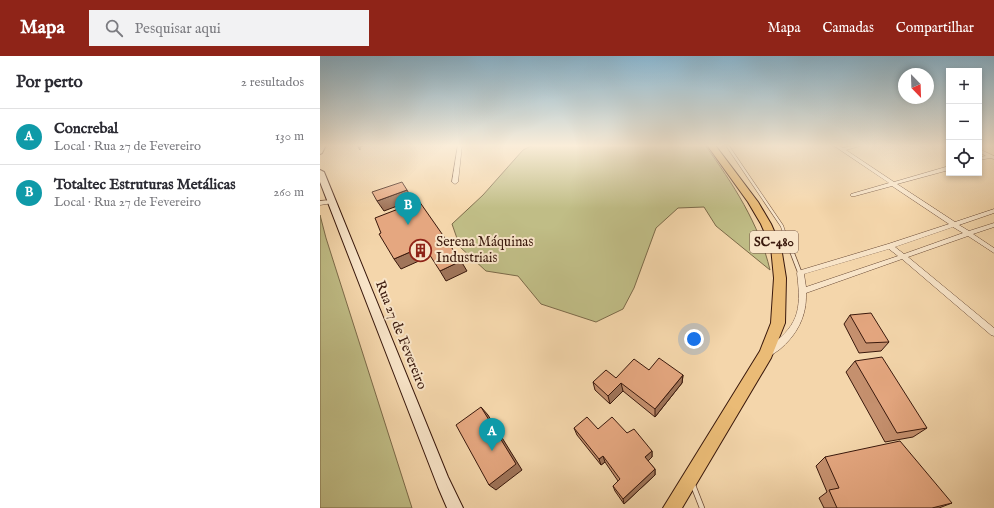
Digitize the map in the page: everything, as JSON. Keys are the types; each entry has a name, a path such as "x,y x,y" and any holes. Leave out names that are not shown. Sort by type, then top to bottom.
{"main road":[{"name":"SC-480","path":"673,507 766,354 778,323 780,278 776,247 766,224 753,202 727,166"},
{"name":"Rua 27 de Fevereiro","path":"320,172 325,202 455,508"}],"street":[{"path":"455,182 457,166"},
{"path":"866,166 994,251"},
{"path":"853,196 946,169"},
{"path":"766,354 786,340 794,330 801,313 803,291 800,274 994,211"},
{"path":"803,291 994,224"},
{"path":"890,246 994,333"}],"lane":[{"path":"741,166 782,226 800,274"},
{"path":"690,479 702,508"}],"shaded area":[{"path":"509,166 720,166 735,189 752,220 770,270 716,226 704,207 678,208 656,228 634,288 623,309 596,322 541,304 518,276 486,271 460,247 452,224 483,195"},
{"path":"320,215 326,238 412,508 320,508"}],"building":[{"path":"402,182 407,190 377,201 372,192"},
{"path":"419,201 461,261 440,271 424,246 394,259 379,234 381,233 375,218"},
{"path":"871,313 889,342 866,343 850,315"},
{"path":"882,357 927,428 897,433 855,361"},
{"path":"659,358 683,375 655,409 621,383 608,396 593,382 606,370 616,378 634,359 649,370"},
{"path":"481,407 516,464 489,485 456,425"},
{"path":"587,417 598,429 612,417 627,433 634,429 652,451 645,457 655,469 623,499 613,486 620,479 603,456 599,459 574,428"},
{"path":"900,441 952,503 932,508 837,508 829,490 839,488 825,457"}],"place":[{"name":"Totaltec Estruturas Metálicas","path":"408,225"},
{"name":"Serena Máquinas Industriais","path":"421,250"},
{"name":"Concrebal","path":"492,451"}]}
